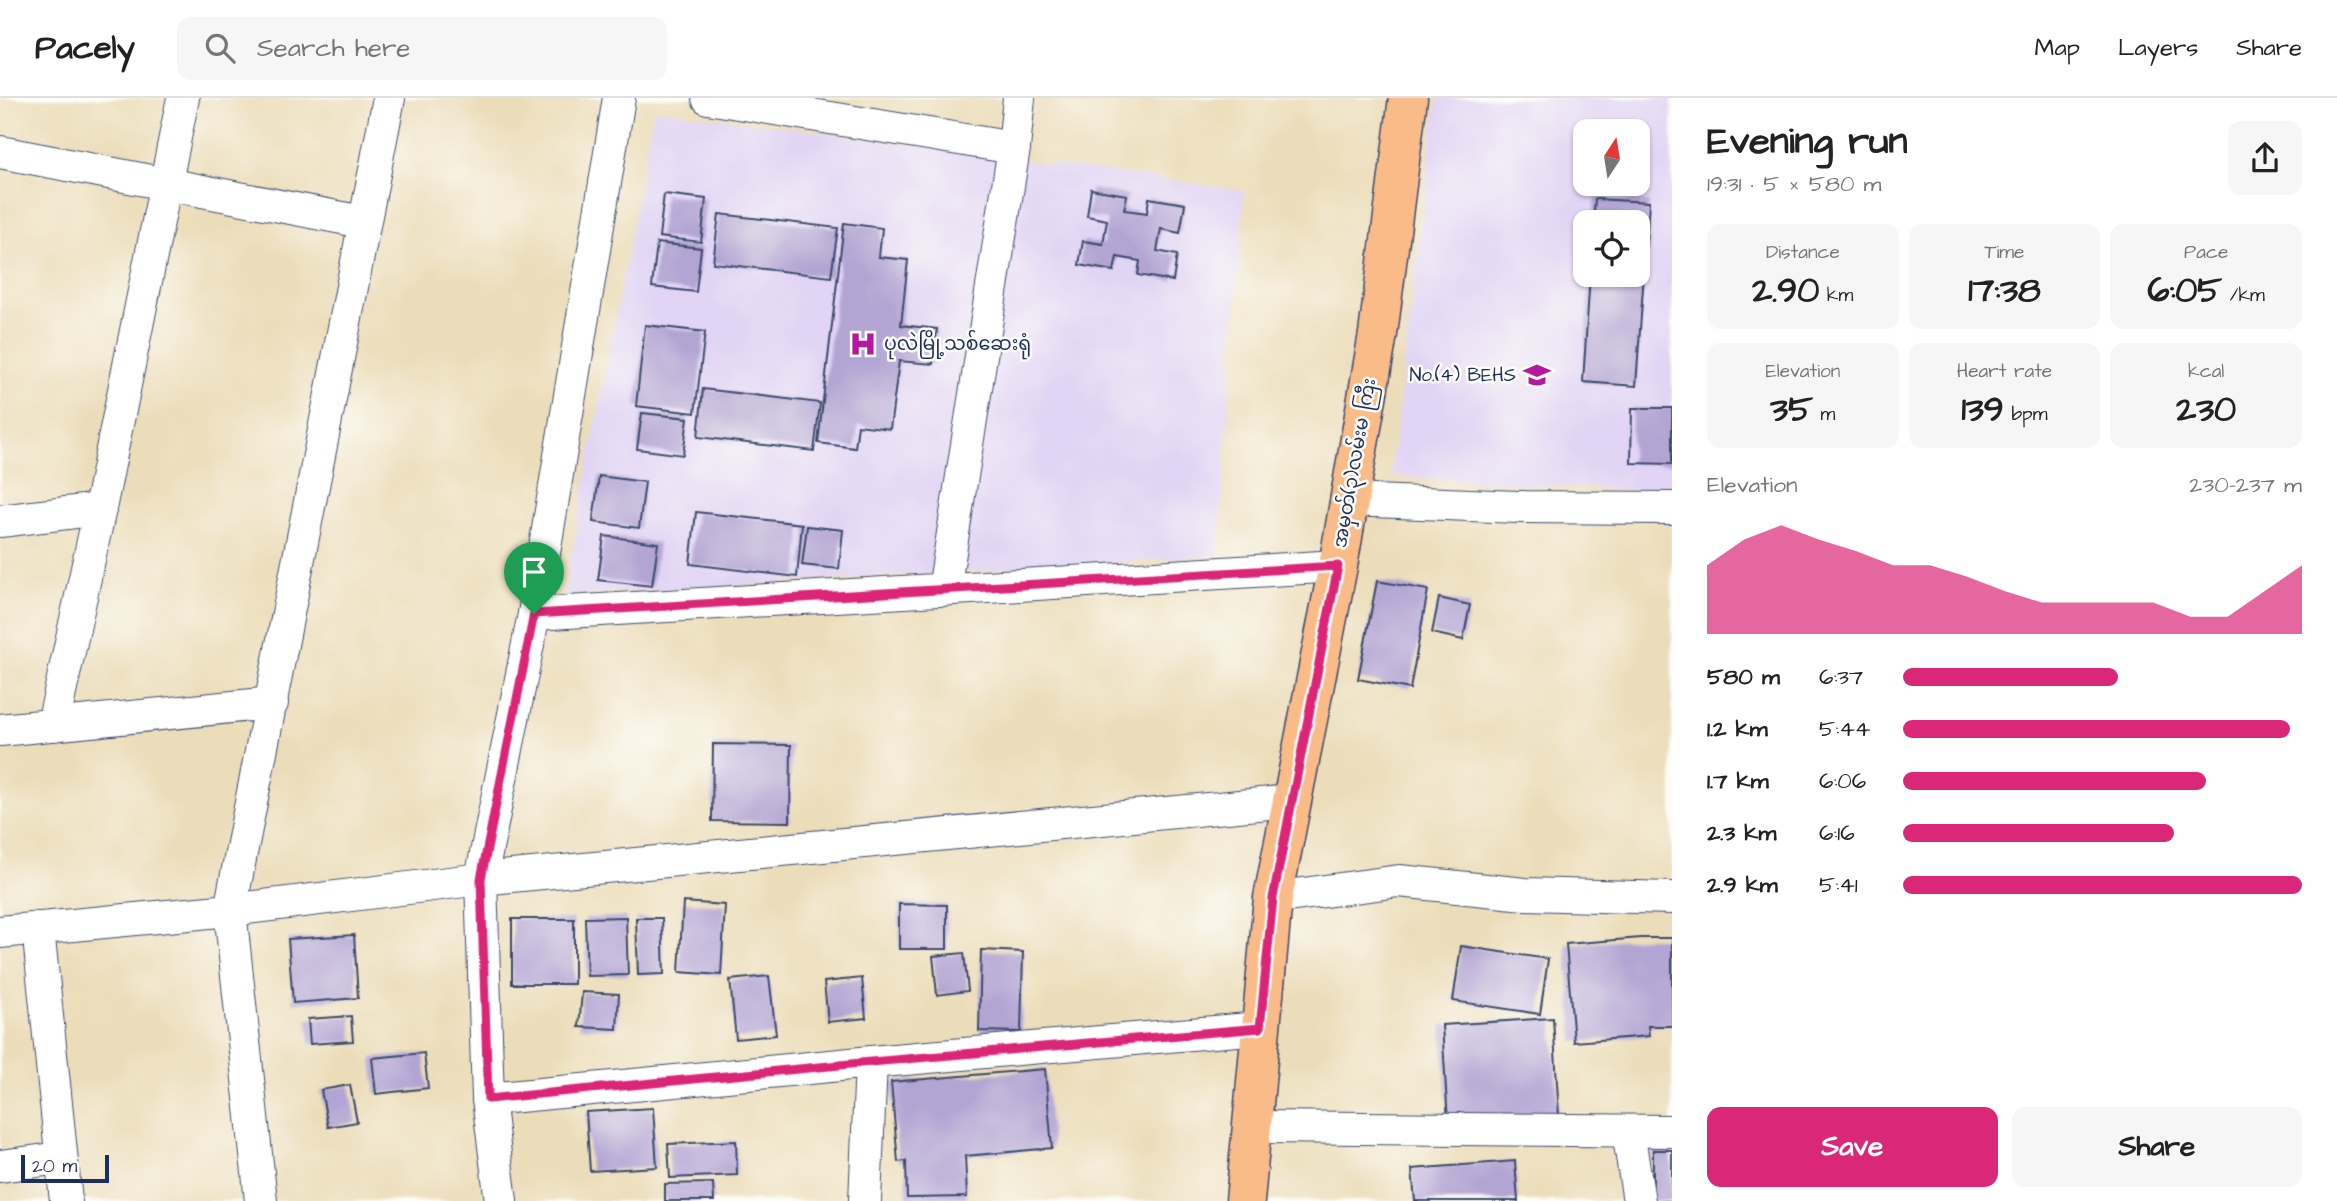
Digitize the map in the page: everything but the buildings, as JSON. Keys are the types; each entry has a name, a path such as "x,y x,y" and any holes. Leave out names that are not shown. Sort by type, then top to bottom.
{"main road":[{"name":"အမှတ်(၃)လမ်းမ ကြီး","path":"1245,1201 1273,898 1338,566 1378,334 1408,98"}],"street":[{"path":"53,725 100,509 183,98"},
{"path":"261,1201 230,910 389,98"},
{"path":"501,1201 488,1099 481,879 534,614 618,98"},
{"path":"708,98 1014,148"},
{"path":"944,590 1014,148 1018,98"},
{"path":"0,152 363,222"},
{"path":"1349,500 1518,507 1672,508"},
{"path":"0,521 100,509"},
{"path":"534,614 1338,566"},
{"path":"0,730 272,703"},
{"path":"0,932 230,910 481,879 1290,801"},
{"path":"1273,898 1399,881 1525,894 1672,898"},
{"path":"38,928 66,1201"},
{"path":"488,1099 1260,1028"},
{"path":"865,1201 871,1062"},
{"path":"1250,1127 1672,1131"},
{"path":"1628,1130 1639,1201"},
{"path":"0,1166 61,1158"}],"shaded area":[{"name":"No.(4) BEHS","path":"1437,98 1672,98 1672,493 1390,476"},
{"path":"654,109 1244,191 1218,556 564,596"}],"place":[{"name":"ပုလဲမြို့သစ်ဆေးရုံ","path":"863,344"},
{"name":"No.(4) BEHS","path":"1537,375"}],"route":[{"path":"1338,566 1273,898 1260,1028 488,1099 481,879 534,614 1338,566"}]}
